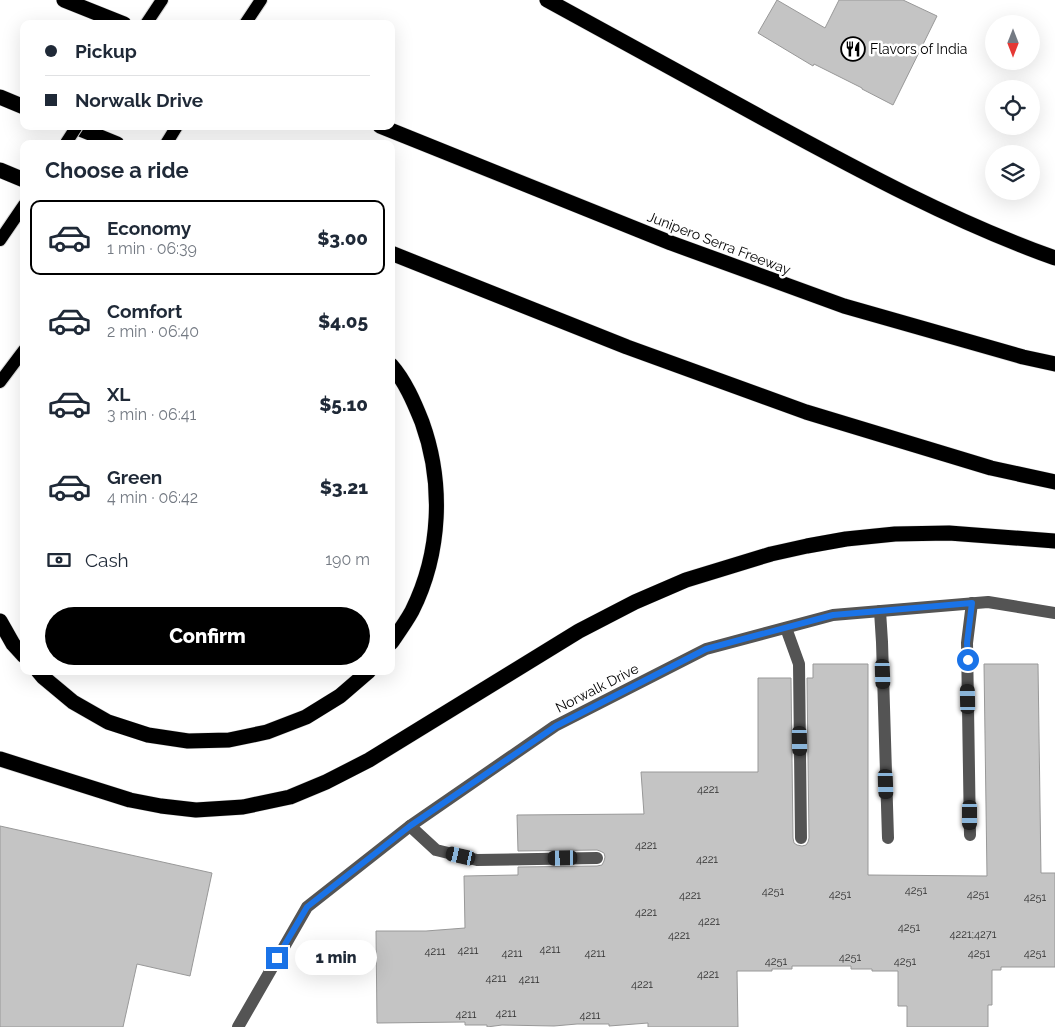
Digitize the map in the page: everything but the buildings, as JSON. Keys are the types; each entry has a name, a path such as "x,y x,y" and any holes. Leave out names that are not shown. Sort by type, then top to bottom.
{"highway":[{"path":"64,0 114,20"},
{"path":"547,0 860,171 946,214 1055,258"},
{"path":"0,97 20,104"},
{"path":"84,130 108,140"},
{"name":"Junipero Serra Freeway","path":"390,130 672,243 844,306 1023,357 1055,364"},
{"path":"0,170 20,178"},
{"path":"395,255 627,347 806,412 991,468 1055,482"},
{"path":"395,369 414,402 426,434 435,472 437,506 435,542 425,579 412,612 395,638"},
{"path":"0,759 130,800 196,810 243,807 290,797 326,782 369,760 579,631 635,602 686,580 771,554 846,539 895,534 949,532 1055,541"},
{"path":"0,621 13,644 20,652"},
{"path":"41,675 73,702 108,722 148,735 188,741 229,740 268,732 306,718 340,696 364,675"}],"main road":[{"path":"149,20 162,0"},
{"path":"248,20 261,0"},
{"path":"0,240 20,211"},
{"path":"0,382 20,355"}],"street":[{"name":"Norwalk Drive","path":"238,1027 307,907 410,826 556,726 706,649 833,615 988,602 1055,613"},
{"path":"970,835 967,643 972,603"},
{"path":"880,611 888,838"},
{"path":"786,628 799,664 801,838"},
{"path":"410,826 436,850 477,860 597,858"}],"place":[{"name":"Flavors of India","path":"853,49"}],"route":[{"path":"277,958 307,907 410,826 556,726 706,649 833,615 972,603 967,643 968,660"}]}
